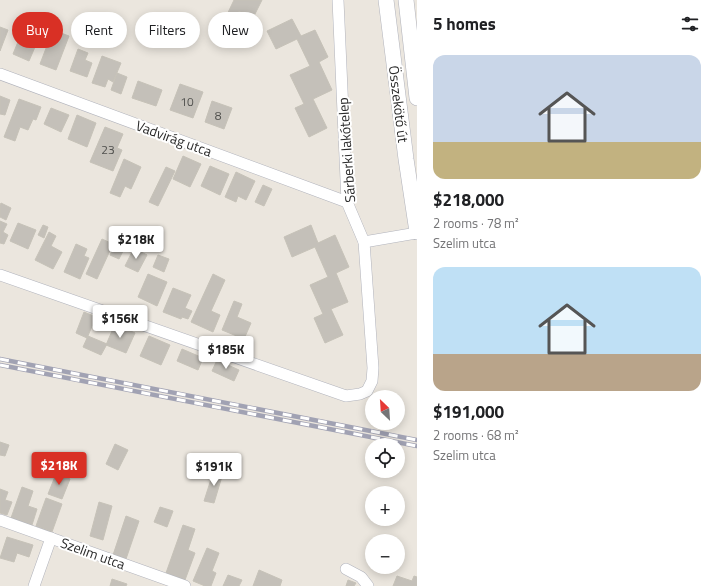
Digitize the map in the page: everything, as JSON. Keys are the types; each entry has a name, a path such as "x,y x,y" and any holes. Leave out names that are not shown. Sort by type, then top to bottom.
{"street":[{"name":"Sárberki lakótelep","path":"0,275 346,396 360,394 367,391 372,381 373,368 364,242 347,202 338,0"},
{"name":"Összekötő út","path":"386,0 417,233"},
{"name":"Összekötő út","path":"406,0 417,98"},
{"name":"Vadvirág utca","path":"0,74 347,202"},
{"path":"364,242 417,233"},
{"name":"Szelim utca","path":"0,520 185,586"},
{"path":"34,586 51,538"},
{"path":"346,568 361,577 368,586"}],"building":[{"path":"234,0 262,0 256,12 228,12"},
{"path":"292,19 301,36 315,30 328,57 319,62 332,90 313,99 327,128 309,137 295,108 304,104 290,75 310,66 297,39 276,49 267,31"},
{"path":"0,27 8,30 0,51"},
{"path":"63,34 69,36 56,70 40,64 46,48 63,48"},
{"path":"15,48 35,48 29,61 13,54"},
{"path":"78,49 88,53 85,60 92,63 87,77 70,71"},
{"path":"102,56 121,63 113,82 108,79 105,87 92,83"},
{"path":"117,73 127,77 121,94 111,90"},
{"path":"138,81 162,90 156,106 132,98"},
{"path":"180,84 203,92 193,118 170,110"},
{"path":"0,96 10,100 5,115 0,114"},
{"path":"19,99 41,107 36,120 33,119 28,130 20,127 15,141 4,137"},
{"path":"212,101 232,108 224,129 205,122"},
{"path":"51,108 69,115 61,132 44,124"},
{"path":"77,115 96,123 87,147 68,139"},
{"path":"105,127 123,134 117,148 122,150 113,171 90,162"},
{"path":"183,156 201,164 190,187 173,179"},
{"path":"124,159 141,167 131,189 125,186 120,197 110,193"},
{"path":"210,166 229,174 220,195 201,186"},
{"path":"166,167 175,171 158,206 149,202"},
{"path":"236,172 255,181 246,200 238,196 236,202 225,197"},
{"path":"263,185 272,189 264,206 255,202"},
{"path":"1,203 11,208 6,220 0,217"},
{"path":"0,221 7,224 3,232 8,235 4,244 0,243"},
{"path":"18,223 36,230 28,249 10,241"},
{"path":"43,225 48,227 44,238 38,235"},
{"path":"311,225 318,243 335,235 349,267 336,273 348,302 331,309 343,335 325,343 314,318 323,314 310,285 328,277 315,247 292,257 284,237"},
{"path":"49,232 56,236 51,246 62,252 53,269 35,260"},
{"path":"102,239 113,244 97,279 86,274"},
{"path":"116,241 126,245 119,259 110,255"},
{"path":"76,244 87,249 84,256 89,258 80,279 64,272"},
{"path":"134,248 147,255 138,272 125,266"},
{"path":"158,255 169,259 164,272 153,267"},
{"path":"148,274 167,282 157,306 138,297"},
{"path":"213,274 225,280 211,311 220,315 213,332 191,322"},
{"path":"173,288 191,295 185,308 192,311 188,319 182,317 181,319 163,312"},
{"path":"234,301 242,304 237,317 251,323 244,339 222,330"},
{"path":"84,312 96,317 87,338 76,333"},
{"path":"115,324 135,333 126,353 106,345"},
{"path":"88,336 107,344 101,355 83,347"},
{"path":"149,336 170,345 161,365 140,356"},
{"path":"182,349 203,358 198,370 177,361"},
{"path":"217,360 239,370 234,381 212,371"},
{"path":"0,442 9,445 5,456 0,455"},
{"path":"115,444 128,450 118,470 106,464"},
{"path":"214,470 223,473 214,503 204,501"},
{"path":"56,474 70,479 62,499 48,494"},
{"path":"22,487 33,491 28,506 37,509 32,525 11,518"},
{"path":"0,489 8,492 5,500 12,502 7,515 0,513"},
{"path":"46,498 62,504 52,532 36,526"},
{"path":"99,502 112,506 103,540 90,536"},
{"path":"160,507 173,511 167,527 154,522"},
{"path":"126,516 139,521 126,559 113,555"},
{"path":"183,525 195,529 188,550 195,553 185,580 166,573"},
{"path":"7,537 33,545 29,557 17,553 14,562 0,558"},
{"path":"207,548 219,553 212,571 216,573 211,586 205,586 193,581"},
{"path":"259,570 282,580 280,586 253,586"},
{"path":"228,575 242,580 239,586 223,586"},
{"path":"397,576 412,581 414,576 417,577 417,586 393,586"},
{"path":"112,579 127,584 126,586 110,586"},
{"path":"348,580 356,583 354,586 346,586"}],"railway":[{"path":"0,359 417,440"},
{"path":"0,365 417,446"}]}
